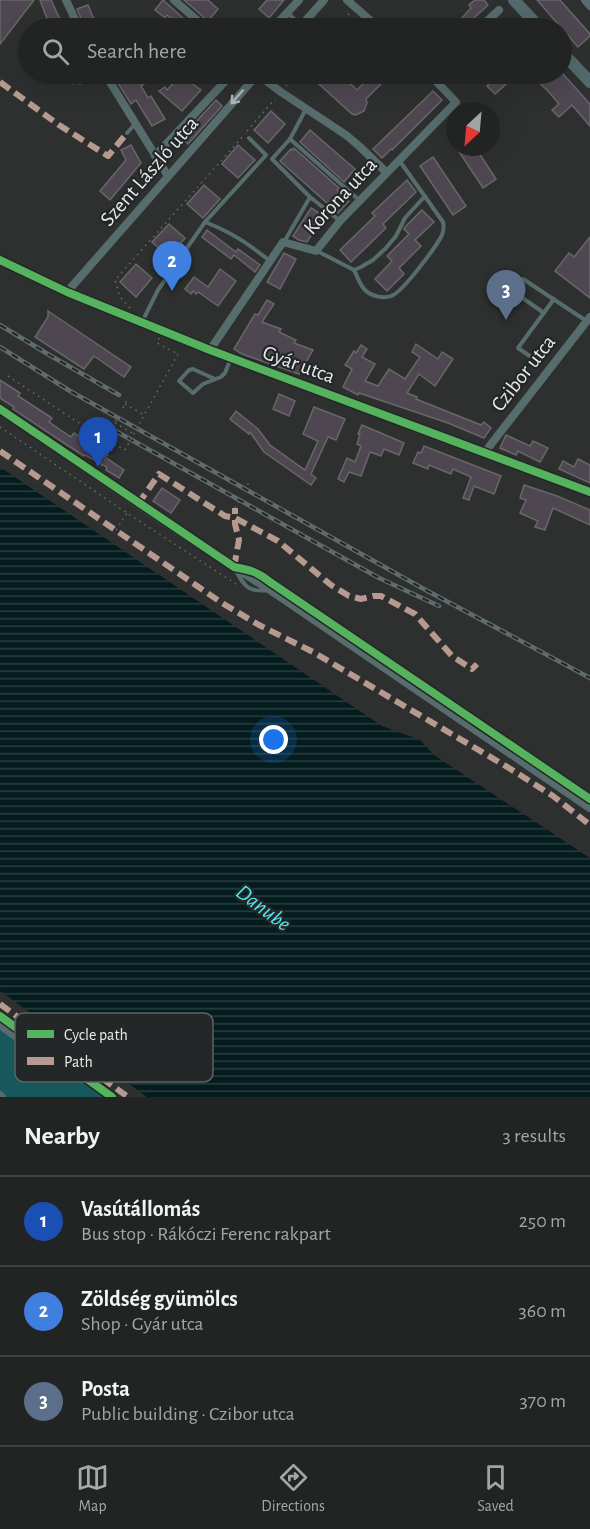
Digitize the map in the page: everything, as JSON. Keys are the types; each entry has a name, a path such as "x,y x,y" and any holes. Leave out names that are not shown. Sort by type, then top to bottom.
{"main road":[{"path":"514,0 531,18"},
{"path":"572,63 590,82"}],"street":[{"path":"66,0 74,18"},
{"path":"174,0 195,18"},
{"path":"282,18 298,0"},
{"path":"347,0 368,18"},
{"path":"585,0 590,6"},
{"path":"307,18 321,1"},
{"path":"491,18 499,10"},
{"path":"111,84 168,176"},
{"name":"Szent László utca","path":"155,156 223,84"},
{"name":"Szent László utca","path":"67,292 249,84"},
{"path":"271,84 346,135 386,172"},
{"name":"Korona utca","path":"210,350 283,242 316,251 359,200 456,102 440,84"},
{"name":"Gyár utca","path":"0,260 67,292 210,350 590,492"},
{"name":"Czibor utca","path":"485,452 588,319"},
{"path":"0,409 590,807"},
{"path":"0,1025 15,1036"}],"lane":[{"path":"287,13 292,18"},
{"path":"272,159 290,139 306,109"},
{"path":"127,133 135,124"},
{"path":"249,138 310,197 340,221"},
{"path":"290,139 359,200"},
{"path":"142,322 158,290 205,222 267,154"},
{"path":"316,251 354,270 363,287 371,295 391,297 399,292 438,242 444,229 443,222 399,160"},
{"path":"354,270 373,260 386,248 396,236 405,218 425,196"},
{"path":"283,242 310,197"},
{"path":"205,222 240,238 270,261"},
{"path":"523,279 588,319"},
{"path":"514,292 544,313"},
{"path":"540,363 518,348 554,299"},
{"path":"215,379 193,369 189,370 180,381 193,393 203,384 221,377 231,358"},
{"path":"234,567 243,584 261,592 272,591"}],"path":[{"path":"345,18 355,7"},
{"path":"142,322 120,297 115,280 288,84"},
{"path":"8,376 87,429 126,450 178,354 157,343"},
{"path":"123,408 127,400"},
{"path":"125,404 144,415"},
{"path":"113,427 117,419"},
{"path":"115,423 134,434"},
{"path":"0,427 235,583 251,589"},
{"path":"100,466 116,445"},
{"path":"245,490 250,480"},
{"path":"235,508 241,498"},
{"path":"116,530 127,513"}],"shaded area":[{"path":"0,1029 15,1035 15,1082 87,1082 109,1097 0,1097"}],"water":[{"name":"Danube","path":"0,467 382,726 420,740 434,755 590,858 590,1097 147,1097 126,1082 213,1082 213,1013 31,1013 0,991"}],"building":[{"path":"0,0 34,0 18,18 0,44"},
{"path":"40,0 51,0 59,18 47,18"},
{"path":"163,0 183,18 171,18 167,15 165,18 155,10"},
{"path":"184,0 208,0 218,9 210,18 205,18"},
{"path":"267,0 284,0 269,18 259,9"},
{"path":"475,0 484,0 488,5 474,18 462,18 471,8 469,5"},
{"path":"537,0 560,0 590,36 578,47 572,40 572,18 553,18"},
{"path":"88,5 93,18 81,18 77,9"},
{"path":"118,84 144,84 141,86 148,98 151,96 165,119 152,126 136,100 131,104"},
{"path":"173,84 192,84 201,90 182,111 159,91 165,87 167,90"},
{"path":"319,84 351,84 357,90 363,84 381,84 366,99 364,111 356,115 352,114"},
{"path":"489,84 506,84 495,94 487,86"},
{"path":"541,84 572,84 590,104 590,126 572,105 559,117 552,110 559,104"},
{"path":"433,91 442,100 382,158 373,149"},
{"path":"216,100 222,106 188,144 181,138"},
{"path":"271,111 285,124 268,143 254,130"},
{"path":"310,130 355,169 344,182 300,142"},
{"path":"131,145 141,163 110,200 100,191 126,160 121,150"},
{"path":"238,145 255,160 238,178 222,164"},
{"path":"294,148 339,188 337,190 349,201 338,213 280,161"},
{"path":"462,156 481,156 496,179 483,188"},
{"path":"433,157 466,206 453,215 420,166"},
{"path":"407,180 416,192 383,224 386,228 351,262 340,250 375,216 372,213"},
{"path":"204,185 220,199 203,218 187,204"},
{"path":"311,208 324,216 307,242 293,236"},
{"path":"422,210 434,222 415,240 421,246 399,268 404,274 387,291 375,279 392,261 387,256 409,234 404,229 405,227"},
{"path":"169,224 185,238 169,257 152,242"},
{"path":"207,230 236,252 238,249 260,265 255,272 234,255 231,259 202,237"},
{"path":"590,237 590,298 555,271 569,253 574,257"},
{"path":"284,253 296,259 280,289 267,282"},
{"path":"136,264 152,278 136,297 120,282"},
{"path":"220,269 236,281 218,306 198,292 196,294 193,291 191,294 185,289 194,277 208,287"},
{"path":"267,300 274,304 262,322 281,329 279,332 296,340 294,343 313,350 299,374 234,349 255,314 258,315"},
{"path":"48,311 131,367 124,377 94,356 84,369 35,337 48,317"},
{"path":"416,344 438,359 442,352 453,359 435,386 419,374 407,393 417,397 416,399 481,425 484,422 491,428 484,438 448,423 359,393 358,395 343,387 352,369 345,365 361,345 367,349 362,357 375,364 365,381 378,386 389,369 405,379 420,357 412,352"},
{"path":"0,380 20,393 18,396 52,418 49,422 71,437 74,433 93,446 97,441 110,449 105,457 124,470 119,478 106,470 107,467 84,456 13,409 14,407 0,398"},
{"path":"279,394 295,401 289,416 273,409"},
{"path":"314,407 345,419 336,440 328,437 311,474 316,478 311,485 264,452 250,432 249,434 230,419 236,411 258,429 270,445 305,470 318,441 303,434"},
{"path":"362,425 404,443 399,455 384,449 381,456 370,452 361,476 349,472 344,482 338,479 347,458 355,462 361,446 357,444"},
{"path":"506,435 530,446 533,441 548,448 540,462 518,451 516,455 500,448"},
{"path":"424,446 501,476 494,494 474,486 469,500 463,498 471,477 453,469 451,474 429,465 428,469 413,463"},
{"path":"578,459 590,465 590,483 559,469 563,461 574,467"},
{"path":"524,485 590,510 590,525 553,508 545,530 535,527 538,521 520,513 526,500 520,498"},
{"path":"162,488 180,500 171,513 153,501"}],"railway":[{"path":"0,325 119,395"},
{"path":"0,347 70,391 422,588 590,678"},
{"path":"103,424 379,578 439,606"}],"marked path":[{"path":"0,82 59,125 108,156 127,133"},
{"path":"0,451 222,603 259,625 313,652 509,768 553,796 590,825"},
{"path":"138,504 159,474 225,516 235,518 278,541 331,585 349,596 361,599 381,596 415,614 452,656 472,669 477,664"},
{"path":"234,567 239,540 235,524 235,508"},
{"path":"0,1004 15,1015"},
{"path":"107,1082 128,1097"}],"cycle path":[{"path":"0,260 67,292 210,350 590,492"},
{"path":"0,409 234,567 262,576 590,799"},
{"path":"0,1016 15,1027"},
{"path":"91,1082 112,1097"}],"place":[{"name":"Zöldség gyümölcs","path":"172,291"},
{"name":"Posta","path":"506,320"},
{"name":"Vasútállomás","path":"98,467"}]}
